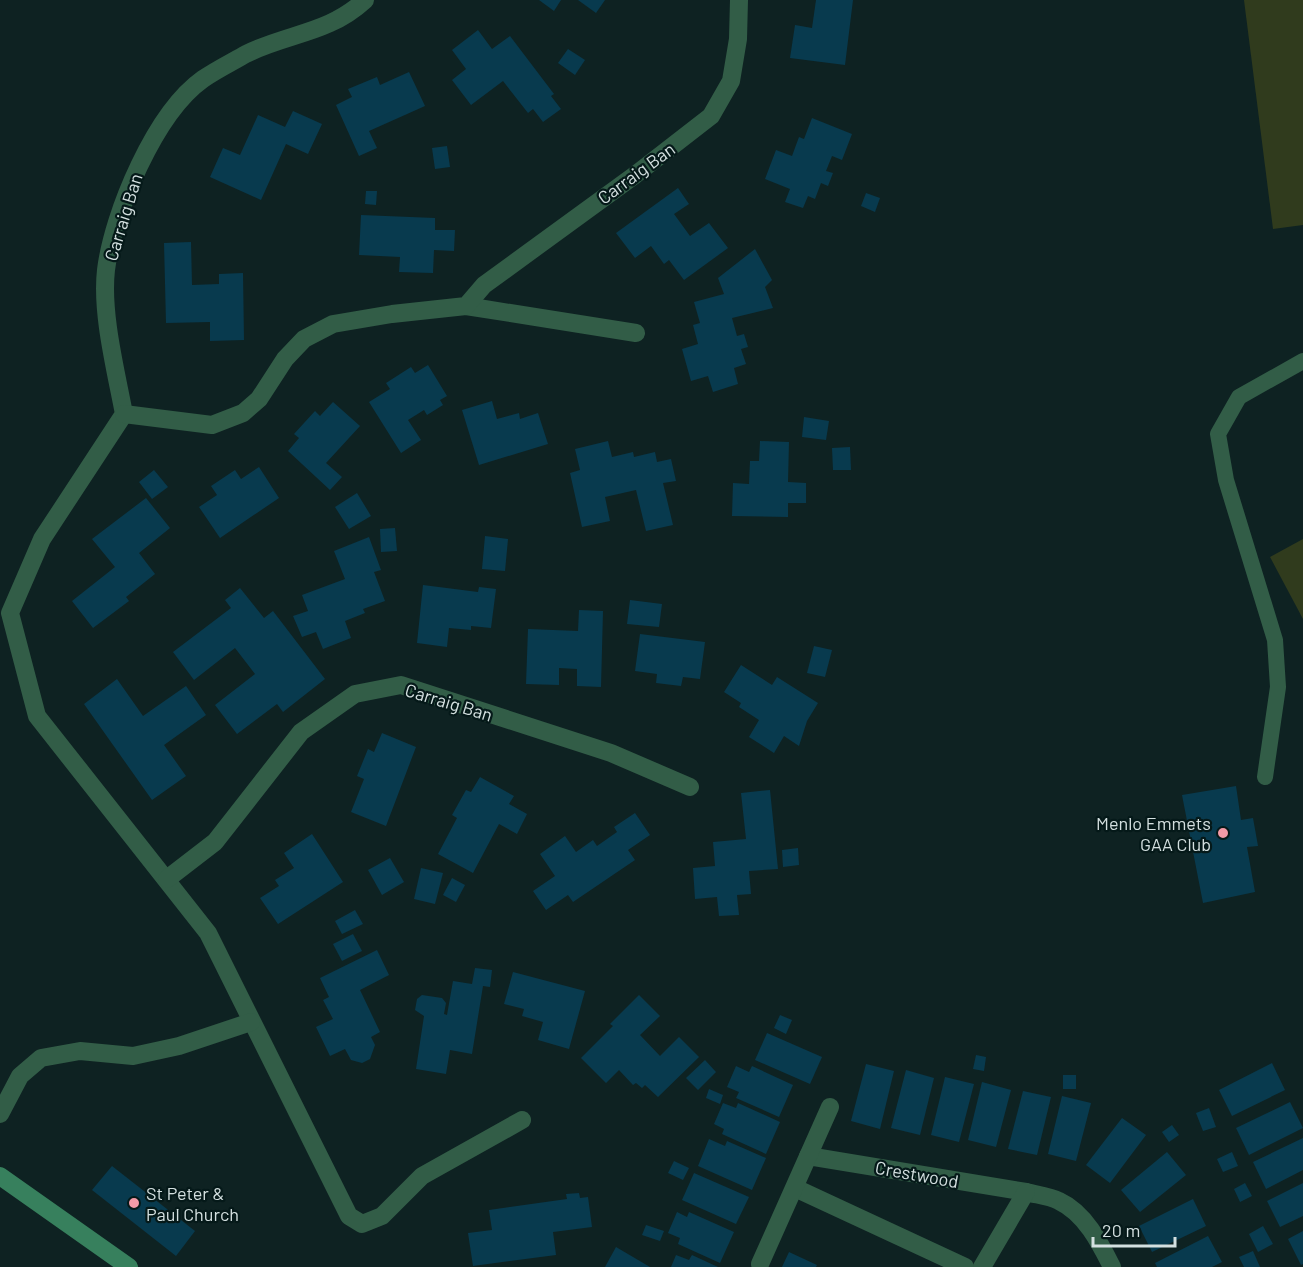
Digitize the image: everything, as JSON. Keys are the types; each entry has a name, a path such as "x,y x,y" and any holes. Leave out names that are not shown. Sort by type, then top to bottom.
{"street":[{"name":"Carraig Ban","path":"124,414 109,331 106,271 120,213 140,162 172,111 202,80 248,53 315,32 341,19 365,0"},
{"name":"Carraig Ban","path":"466,306 484,285 635,175 711,116 731,81 738,39 739,0"},
{"path":"522,1120 422,1176 382,1216 362,1224 349,1216 208,933 167,879 121,826 37,716 10,613 42,539 124,414 212,426 243,413 259,399 285,359 304,339 333,324 392,314 466,306 636,333"},
{"name":"Carraig Ban","path":"167,879 215,842 301,732 355,694 401,685 611,753 690,787"},
{"path":"0,1114 20,1076 41,1058 80,1051 133,1056 179,1046 251,1022"},
{"path":"760,1264 830,1107"},
{"name":"Crestwood","path":"808,1156 1026,1192 1059,1201 1082,1219 1101,1243 1112,1267"},
{"path":"0,1176 129,1267"},
{"path":"795,1188 965,1267"},
{"path":"982,1267 1026,1192"}],"lane":[{"path":"1265,777 1278,687 1275,640 1226,480 1218,434 1239,397 1303,361"}],"green space":[{"path":"1244,0 1303,0 1303,225 1273,229"},
{"path":"1303,539 1303,619 1270,557"}],"building":[{"path":"539,0 561,0 554,11"},
{"path":"578,0 605,0 596,13"},
{"path":"816,0 853,0 845,65 790,58 795,25 812,28"},
{"path":"478,30 492,49 510,36 554,94 551,96 561,109 543,122 533,109 528,113 503,81 471,105 452,80 466,69 452,50"},
{"path":"568,49 585,60 575,75 558,63"},
{"path":"409,72 425,106 369,131 377,148 359,156 336,105 352,97 348,89 377,77 380,85"},
{"path":"293,111 322,124 308,154 286,144 261,200 210,177 223,148 240,155 258,115 285,127"},
{"path":"812,118 852,134 842,160 832,156 826,171 833,173 828,186 821,183 815,199 808,196 803,208 785,202 790,189 765,179 776,150 792,156 799,137 804,139"},
{"path":"447,146 450,167 435,169 432,148"},
{"path":"678,188 689,204 674,214 690,236 709,223 728,248 684,280 669,260 664,264 651,246 635,258 616,233"},
{"path":"366,191 377,191 376,205 365,204"},
{"path":"866,193 880,198 875,212 861,206"},
{"path":"361,215 435,218 435,230 455,230 454,251 434,250 433,273 399,272 400,257 359,255"},
{"path":"191,242 192,285 219,284 219,274 243,273 244,340 210,341 210,322 166,323 164,243"},
{"path":"755,249 772,280 765,287 773,308 732,318 737,336 744,334 748,347 741,349 746,364 734,368 738,384 713,392 708,376 691,381 682,349 698,344 693,325 700,323 694,302 724,294 718,278"},
{"path":"428,365 447,396 440,400 443,405 427,415 424,410 408,420 421,440 401,453 369,402 390,389 386,383 411,367 415,373"},
{"path":"492,401 497,419 519,413 520,419 538,413 548,444 479,465 462,410"},
{"path":"333,402 360,426 326,463 342,477 330,490 288,451 299,438 294,434 315,411 320,416"},
{"path":"804,417 829,421 826,440 802,437"},
{"path":"608,441 612,457 633,452 634,457 655,452 657,462 671,459 676,481 663,483 673,525 646,531 636,490 605,497 610,521 582,527 570,473 580,470 575,449"},
{"path":"760,441 789,442 788,482 806,483 806,503 788,503 788,517 732,516 733,483 749,484 750,461 759,461"},
{"path":"850,447 851,470 833,470 832,448"},
{"path":"259,467 279,498 220,538 199,507 217,495 211,486 235,470 241,479"},
{"path":"154,470 168,487 152,499 139,482"},
{"path":"357,493 371,516 349,529 335,507"},
{"path":"146,498 170,528 139,553 155,574 126,597 129,601 93,628 72,601 115,567 92,539"},
{"path":"395,528 397,551 381,552 380,529"},
{"path":"485,536 508,539 505,571 482,569"},
{"path":"369,537 381,570 374,572 385,601 363,609 365,613 345,621 351,638 323,649 316,632 302,637 293,616 308,611 302,595 345,579 334,551"},
{"path":"423,585 478,592 479,587 496,589 491,628 471,626 471,630 449,628 447,647 417,643"},
{"path":"240,588 264,618 273,611 325,679 283,712 277,704 237,734 215,705 255,674 235,648 194,680 173,652 231,608 225,600"},
{"path":"630,600 662,604 659,627 627,624"},
{"path":"579,610 603,611 601,687 577,686 577,669 559,668 559,685 526,684 528,629 578,631"},
{"path":"640,634 705,642 700,679 683,677 681,686 656,683 657,674 635,671"},
{"path":"814,646 832,650 825,677 807,673"},
{"path":"741,665 772,685 777,677 818,703 807,721 799,746 784,736 774,753 749,737 759,720 739,707 741,703 724,692"},
{"path":"117,679 143,716 186,686 206,715 164,745 186,776 152,800 84,704"},
{"path":"382,733 416,747 386,826 351,812 364,779 357,776 368,749 374,752"},
{"path":"480,777 514,796 509,804 527,814 517,834 499,824 473,873 438,854 457,818 452,815 466,790 471,792"},
{"name":"Menlo Emmets GAA Club","path":"1236,786 1241,820 1253,818 1258,846 1247,847 1255,892 1203,903 1182,795"},
{"path":"770,790 778,869 749,871 751,894 737,895 739,915 719,916 717,897 695,899 693,868 715,866 713,842 746,839 741,793"},
{"path":"635,813 650,835 628,850 635,860 573,902 568,895 546,910 533,891 555,876 540,854 565,836 576,852 593,840 597,846 617,832 614,827"},
{"path":"312,834 343,882 278,924 260,898 279,886 275,880 294,868 284,853"},
{"path":"798,848 799,865 783,867 782,850"},
{"path":"390,858 404,882 382,895 368,870"},
{"path":"421,868 443,873 435,904 414,899"},
{"path":"452,878 465,885 456,902 443,895"},
{"path":"355,910 363,924 342,934 335,921"},
{"path":"353,934 362,951 342,961 333,944"},
{"path":"377,950 389,975 360,990 380,1032 371,1037 375,1045 370,1059 362,1063 351,1060 345,1049 330,1056 316,1027 333,1019 323,1000 329,997 320,978"},
{"path":"475,968 492,970 490,987 483,986 472,1054 450,1050 446,1074 416,1069 424,1016 415,1010 417,999 422,995 442,998 446,1003 444,1014 447,1015 453,981 472,984"},
{"path":"513,972 585,991 569,1049 538,1040 543,1022 522,1016 524,1009 504,1004"},
{"path":"639,995 660,1016 640,1035 660,1056 679,1037 699,1057 658,1097 645,1085 642,1088 636,1083 633,1085 619,1070 606,1083 581,1058 613,1026 610,1024"},
{"path":"780,1015 792,1020 786,1034 774,1028"},
{"path":"767,1033 822,1057 810,1084 755,1060"},
{"path":"976,1055 986,1057 984,1071 973,1069"},
{"path":"705,1060 716,1072 698,1090 686,1078"},
{"path":"1272,1063 1285,1090 1232,1116 1219,1090"},
{"path":"866,1064 894,1071 880,1129 851,1121"},
{"path":"736,1066 749,1072 752,1066 793,1085 779,1117 736,1098 739,1092 727,1087"},
{"path":"906,1070 934,1078 920,1135 891,1128"},
{"path":"1063,1075 1076,1075 1076,1089 1063,1089"},
{"path":"945,1077 974,1084 959,1142 931,1135"},
{"path":"982,1082 1011,1090 996,1147 968,1140"},
{"path":"709,1089 723,1095 720,1104 706,1098"},
{"path":"1023,1091 1051,1097 1037,1155 1008,1149"},
{"path":"1062,1096 1091,1103 1076,1161 1048,1154"},
{"path":"1290,1102 1303,1128 1249,1155 1236,1128"},
{"path":"723,1103 736,1108 738,1103 780,1122 766,1154 722,1134 724,1129 714,1124"},
{"path":"1209,1108 1216,1127 1203,1131 1196,1113"},
{"path":"1122,1118 1146,1135 1110,1183 1086,1165"},
{"path":"1172,1125 1179,1135 1169,1142 1162,1132"},
{"path":"1303,1138 1303,1170 1266,1189 1253,1162"},
{"path":"709,1139 725,1146 727,1141 766,1158 752,1190 698,1166"},
{"path":"1167,1152 1186,1175 1140,1212 1121,1190"},
{"path":"1232,1152 1238,1166 1223,1172 1217,1159"},
{"path":"674,1161 689,1168 683,1180 668,1173"},
{"name":"St Peter & Paul Church","path":"112,1166 195,1231 176,1256 92,1190"},
{"path":"694,1173 749,1197 736,1224 682,1200"},
{"path":"1245,1183 1252,1196 1240,1202 1234,1189"},
{"path":"1303,1183 1303,1216 1280,1227 1267,1201"},
{"path":"579,1193 580,1198 588,1197 592,1227 553,1232 556,1255 473,1266 468,1233 492,1230 489,1210 567,1199 566,1194"},
{"path":"1193,1199 1206,1226 1152,1252 1139,1226"},
{"path":"677,1212 687,1217 689,1212 734,1232 720,1263 678,1244 680,1238 668,1233"},
{"path":"646,1225 664,1231 660,1241 642,1235"},
{"path":"1263,1226 1273,1244 1258,1252 1249,1234"},
{"path":"1303,1231 1303,1264 1301,1265 1288,1239"},
{"path":"1208,1236 1222,1262 1212,1267 1157,1267 1155,1263"},
{"path":"616,1247 650,1267 605,1267"},
{"path":"1253,1251 1260,1267 1244,1267 1239,1257"},
{"path":"789,1252 817,1265 816,1267 782,1267"},
{"path":"676,1255 689,1260 692,1255 718,1267 671,1267"}],"place":[{"name":"Menlo Emmets GAA Club","path":"1223,833"},
{"name":"St Peter & Paul Church","path":"134,1203"}]}
